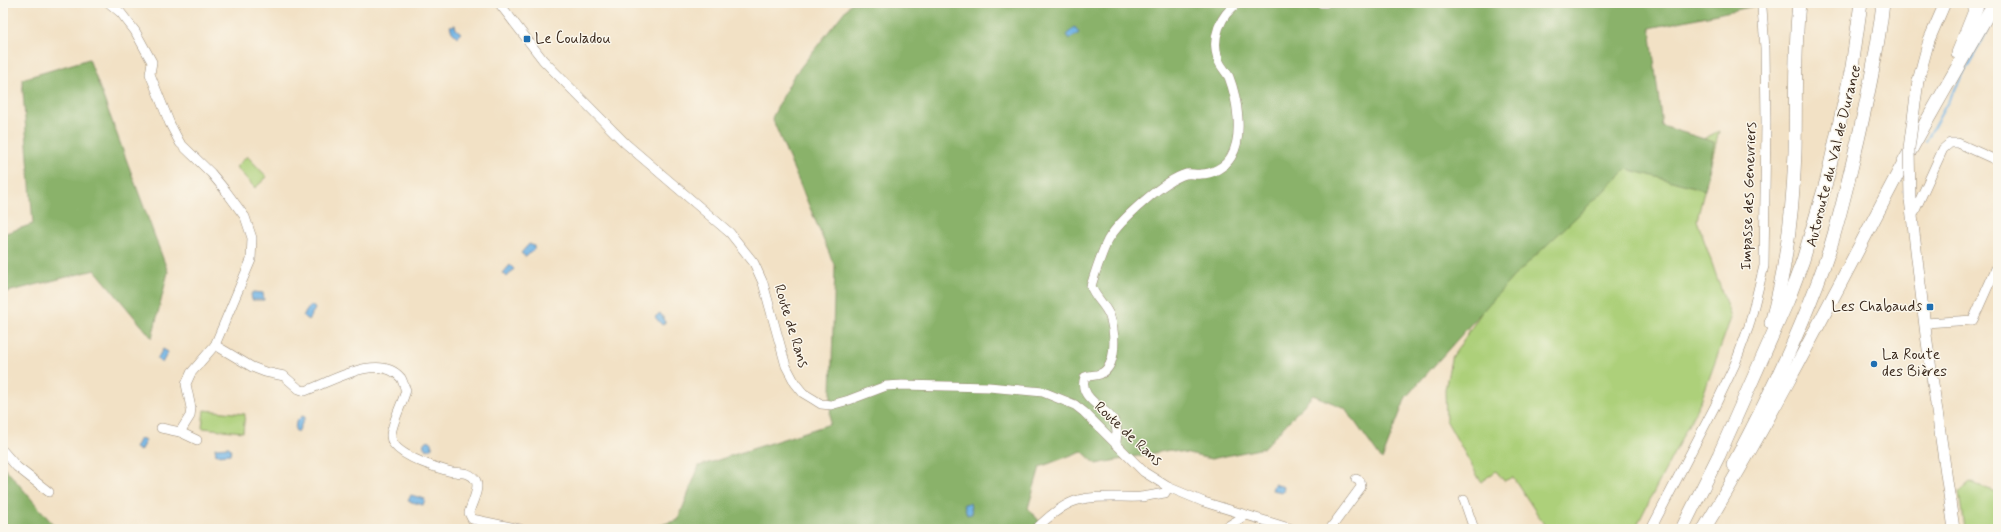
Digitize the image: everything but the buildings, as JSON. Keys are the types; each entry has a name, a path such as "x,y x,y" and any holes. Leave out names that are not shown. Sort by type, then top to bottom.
{"highway":[{"path":"1719,455 1770,324 1780,289 1788,244 1793,198 1796,58 1799,3"},
{"name":"Autoroute du Val de Durance","path":"1682,529 1719,455 1788,300 1802,260 1829,171 1852,67 1861,3"},
{"name":"Autoroute du Val de Durance","path":"1700,529 1760,414 1787,357 1825,262 1845,193 1866,107 1883,3"},
{"path":"1704,529 1753,447 1924,125 1958,54 1978,3"},
{"path":"1924,125 1960,65 1994,3"}],"main road":[{"path":"1945,3 1929,40 1918,81 1909,148 1910,199 1912,217 1925,323 1954,529"}],"street":[{"path":"109,3 121,13 135,31 152,62 150,74 170,124 180,143 220,185 245,217 250,228 252,238 251,260 215,345 191,372 186,384 191,408 190,416 180,432"},
{"name":"Route de Rans","path":"499,3 544,60 625,142 730,233 754,263 763,283 786,366 795,384 803,393 821,404 830,405 849,400 886,386 902,385 989,387 1043,392 1075,405 1116,442 1144,472 1168,487 1204,502 1292,529"},
{"path":"1116,442 1117,430 1114,421 1089,397 1084,390 1082,383 1084,377 1100,374 1104,371 1114,355 1110,316 1104,306 1094,295 1091,286 1109,239 1152,194 1175,178 1187,173 1201,174 1214,172 1232,157 1238,137 1238,121 1235,100 1228,76 1218,60 1215,44 1218,29 1224,17 1231,8 1238,3"},
{"name":"Impasse des Genevriers","path":"1650,529 1715,406 1735,364 1748,326 1764,266 1766,107 1765,48 1762,8"},
{"path":"1912,217 1943,149 1950,143 1958,143 1998,160"},
{"path":"1925,323 1973,320 1998,264"},
{"path":"215,345 252,367 265,372 284,376 299,389 305,391 354,371 368,368 390,370 401,378 406,390 392,430 391,438 396,447 407,456 433,466 471,475 476,481 478,488 469,513 472,519 520,529"},
{"path":"161,428 180,432 197,440"},
{"path":"3,451 17,467 49,492"},
{"path":"1330,529 1361,487 1360,481 1356,478"},
{"path":"1036,529 1046,519 1070,503 1081,500 1114,496 1141,497 1165,493 1168,487"},
{"path":"1464,500 1474,529"},
{"path":"1222,529 1246,515"}],"green space":[{"path":"851,3 1769,3 1650,28 1662,126 1714,142 1705,190 1627,169 1513,277 1406,397 1382,460 1345,408 1313,395 1264,448 1211,459 1170,450 1096,464 1082,451 1040,467 1028,508 1046,529 647,529 678,520 699,466 830,424 835,267 772,118 793,77"},
{"path":"89,59 168,272 152,338 95,270 3,293 3,234 33,224 22,79"},
{"path":"1645,124 1693,144 1719,131 1697,220 1731,318 1702,398 1635,529 1547,529 1513,477 1504,481 1496,471 1481,482 1446,420 1445,390 1451,359 1577,166"},
{"path":"247,156 267,177 255,188 236,167"},
{"path":"204,410 245,414 243,432 202,428"},
{"path":"3,466 57,529 3,529"},
{"path":"1970,482 1998,493 1998,529 1964,529 1959,492"}],"water":[{"path":"455,25 456,29 461,33 457,37 452,32 450,26"},
{"path":"1075,27 1079,33 1069,39 1066,35"},
{"path":"529,244 534,246 534,249 526,257 521,253"},
{"path":"510,265 514,269 507,277 503,273"},
{"path":"254,292 263,293 264,300 252,300 251,294"},
{"path":"310,306 313,306 315,309 308,320 303,316"},
{"path":"660,313 666,322 662,325 655,317"},
{"path":"163,349 168,352 162,363 157,359"},
{"path":"302,416 305,417 298,432 295,430 296,422"},
{"path":"140,438 146,440 140,451 135,448"},
{"path":"428,440 433,445 428,450 423,445"},
{"path":"229,447 231,450 230,454 216,455 215,448"},
{"path":"1274,484 1284,487 1283,492 1272,490"},
{"path":"411,495 425,499 423,505 408,501"},
{"path":"970,503 972,514 967,515 964,504"}],"waterway":[{"path":"1926,141 1998,12"}],"place":[{"name":"Le Couladou","path":"527,39"},
{"name":"Les Chabauds","path":"1930,307"},
{"name":"La Route des Bières","path":"1874,364"}]}
